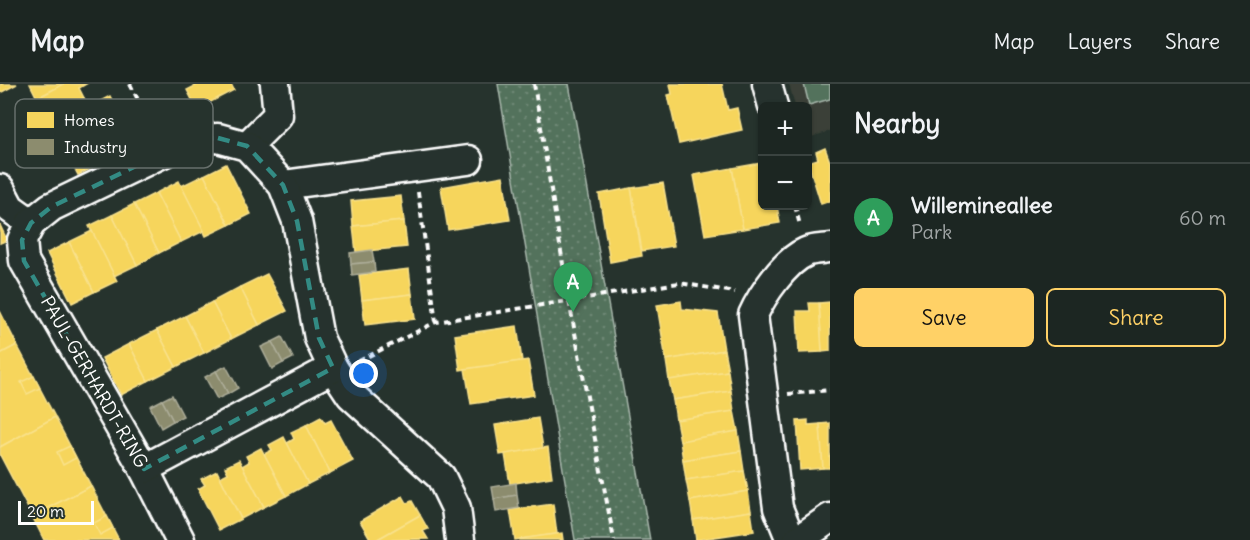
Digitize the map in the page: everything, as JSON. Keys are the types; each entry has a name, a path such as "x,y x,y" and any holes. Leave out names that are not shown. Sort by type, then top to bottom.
{"street":[{"path":"247,146 278,115 275,84"},
{"path":"767,84 772,102"},
{"path":"213,138 247,146 284,185 297,221 319,338 333,368 351,395 441,477 456,508 460,540"},
{"path":"284,185 468,160"},
{"path":"0,189 10,208 31,223 51,207 132,168"},
{"name":"PAUL-GERHARDT-RING","path":"31,223 22,240 24,261 144,469 180,540"},
{"path":"791,540 778,508 753,315 761,297 780,274 805,252 830,248"},
{"path":"144,469 333,368"},
{"path":"798,540 830,518"}],"path":[{"path":"130,84 138,99"},
{"path":"534,84 569,301 614,540"},
{"path":"415,166 436,322"},
{"path":"333,368 360,361 436,322 679,283 761,297"},
{"path":"763,396 830,390"}],"highlighted area":[{"path":"218,138 247,146 283,185 297,221 319,338 333,368 144,469 24,261 22,240 31,223 51,207 190,140"}],"shaded area":[{"path":"789,84 830,84 830,131 812,137 812,102 794,102"}],"green space":[{"path":"498,84 569,84 650,540 575,540"},
{"path":"804,84 830,84 830,99 812,104 812,102 808,102"}],"building: Homes":[{"path":"0,84 17,84 0,93"},
{"path":"30,84 64,84 37,98"},
{"path":"64,84 86,84 79,88 84,98 82,99 37,98"},
{"path":"199,84 231,84 234,90 213,101 192,99 187,90"},
{"path":"670,84 722,84 728,110 737,108 742,130 679,144 668,95 672,94"},
{"path":"825,148 830,162 830,201 821,204 812,175 812,161 818,159 816,152"},
{"path":"226,164 251,214 229,225 204,175"},
{"path":"758,164 758,210 778,210 780,223 743,229 732,168"},
{"path":"74,168 92,168 78,175"},
{"path":"732,168 743,229 705,235 694,175"},
{"path":"204,175 229,225 206,236 181,186"},
{"path":"503,176 510,220 448,230 441,187"},
{"path":"179,181 204,231 181,242 156,193"},
{"path":"663,183 674,246 642,251 631,188"},
{"path":"631,188 642,256 610,262 599,194"},
{"path":"156,193 181,242 159,253 134,204"},
{"path":"401,196 404,221 353,226 351,201"},
{"path":"134,204 159,253 137,265 112,215"},
{"path":"112,215 137,265 114,276 89,226"},
{"path":"404,221 407,247 356,252 353,226"},
{"path":"0,225 7,240 0,243"},
{"path":"92,231 117,281 94,292 69,242"},
{"path":"69,242 94,292 72,303 47,253"},
{"path":"409,269 412,294 362,300 359,275"},
{"path":"267,274 287,311 259,325 240,287"},
{"path":"240,287 259,325 231,339 212,302"},
{"path":"412,294 415,319 365,325 362,300"},
{"path":"681,301 682,309 718,313 724,350 666,360 657,305"},
{"path":"212,302 231,339 204,353 185,316"},
{"path":"830,302 830,351 822,352 819,303"},
{"path":"809,303 819,303 822,352 799,353 797,311 810,311"},
{"path":"0,311 17,345 0,354"},
{"path":"185,316 204,353 176,367 157,330"},
{"path":"517,326 522,361 460,370 455,335"},
{"path":"157,330 176,367 148,381 129,344"},
{"path":"129,344 148,381 121,395 102,358"},
{"path":"17,345 55,417 0,447 0,354"},
{"path":"724,350 728,371 669,380 666,360"},
{"path":"528,360 534,395 471,404 465,369"},
{"path":"728,371 731,391 673,400 669,380"},
{"path":"34,376 40,388 27,394 21,382"},
{"path":"731,391 734,411 676,420 673,400"},
{"path":"734,411 738,431 680,441 676,420"},
{"path":"55,417 91,486 32,516 0,455 0,447"},
{"path":"321,417 325,423 331,420 353,461 330,473 306,425"},
{"path":"538,418 543,448 500,455 495,425"},
{"path":"808,420 808,425 820,424 823,468 800,470 797,421"},
{"path":"830,423 830,468 823,468 820,424"},
{"path":"306,425 330,473 308,484 287,443 294,439 291,432"},
{"path":"738,431 741,451 683,460 680,441"},
{"path":"284,437 308,484 286,496 264,454 272,450 269,445"},
{"path":"70,446 76,458 63,465 57,452"},
{"path":"548,447 552,477 510,484 505,454"},
{"path":"261,448 286,496 264,507 242,466 249,462 246,456"},
{"path":"741,451 744,471 686,480 683,460"},
{"path":"239,460 264,507 241,519 220,477 228,473 225,467"},
{"path":"217,471 241,519 219,530 198,489 205,485 201,479"},
{"path":"744,471 748,491 690,501 686,480"},
{"path":"91,486 119,540 44,540 32,516"},
{"path":"748,491 751,511 693,520 690,501"},
{"path":"403,496 407,503 412,501 420,515 376,540 371,540 360,521"},
{"path":"553,504 557,534 515,540 510,510"},
{"path":"751,511 754,531 696,540 693,520"},
{"path":"420,515 428,529 423,531 428,539 376,540"},
{"path":"107,516 113,528 100,535 94,523"},
{"path":"562,533 563,540 520,540 520,539"}],"building: Industry":[{"path":"372,250 374,262 351,264 350,253"},
{"path":"374,262 375,272 352,275 351,264"},
{"path":"282,337 293,358 283,363 272,342"},
{"path":"272,342 283,363 272,369 261,347"},
{"path":"226,366 238,388 228,394 216,371"},
{"path":"216,371 228,394 217,399 205,377"},
{"path":"172,395 183,416 173,421 162,400"},
{"path":"162,400 173,421 161,428 150,406"},
{"path":"516,483 517,495 494,499 492,487"},
{"path":"517,495 519,508 496,512 494,499"}],"place":[{"name":"Willemineallee","path":"573,312"}]}
